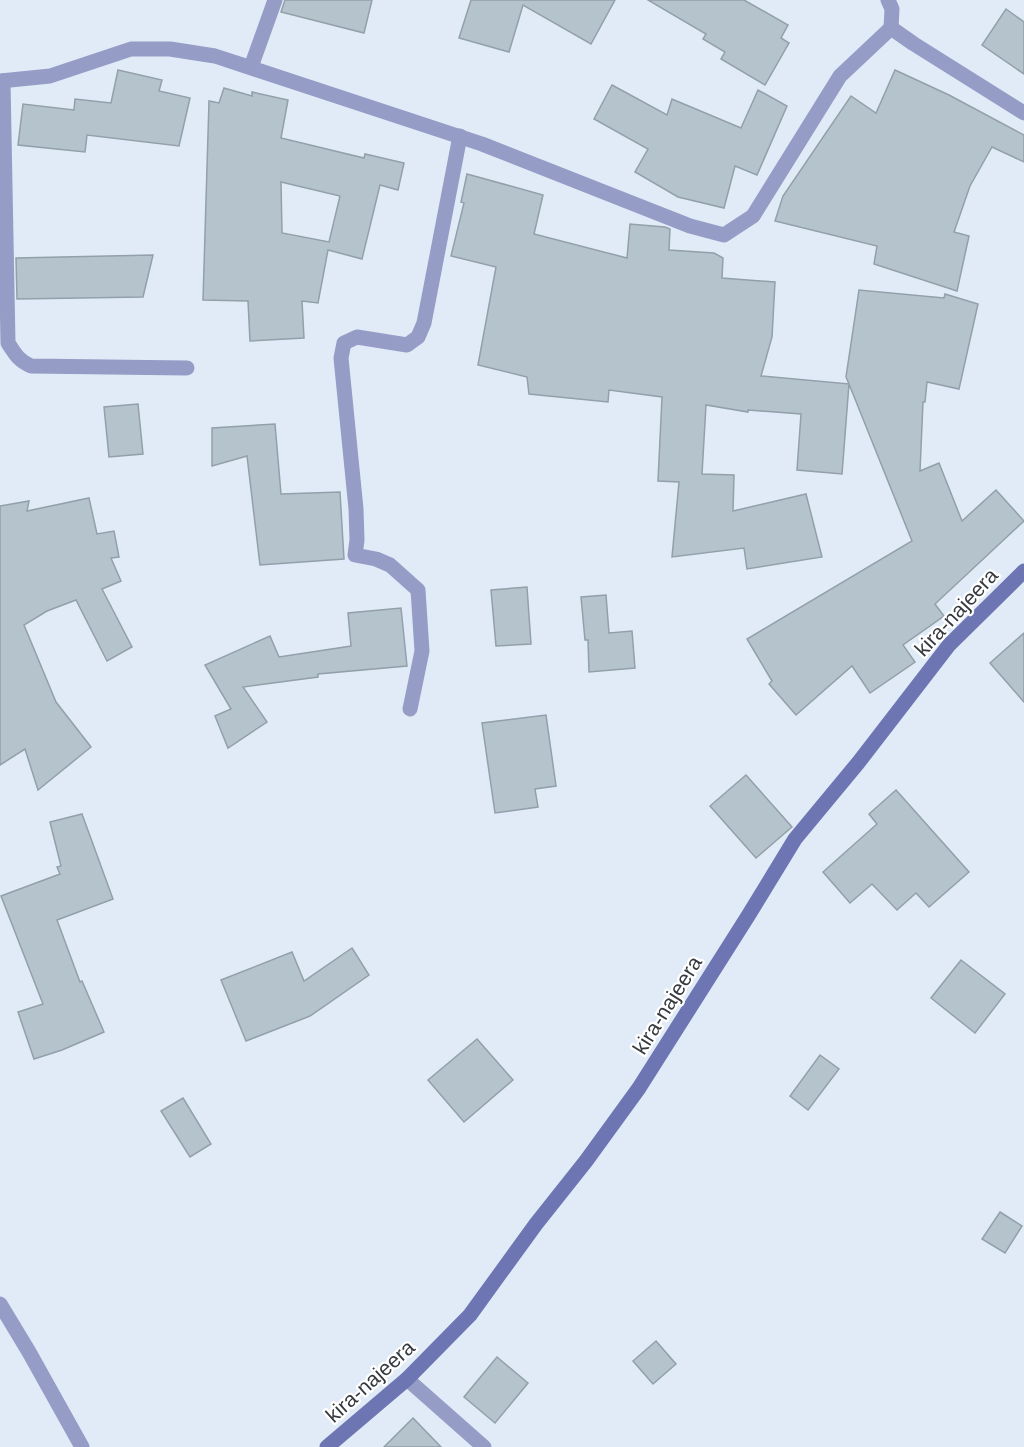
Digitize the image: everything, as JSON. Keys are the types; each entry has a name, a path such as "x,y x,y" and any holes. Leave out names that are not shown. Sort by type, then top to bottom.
{"street":[{"path":"251,68 275,0"},
{"path":"187,368 31,366 20,361 8,343 2,81 50,76 130,49 170,49 215,56 460,136 690,226 724,235 753,216 840,76 891,28 892,9 888,0"},
{"path":"891,28 1024,113"},
{"path":"410,709 422,651 418,590 390,565 376,559 355,555 356,509 341,358 344,343 357,338 407,345 418,337 424,323 460,136"},
{"name":"kira-najeera","path":"327,1447 407,1379 470,1315 639,1088 742,927 795,839 858,763 949,645 1024,571"},
{"path":"0,1304 82,1447"},
{"path":"407,1379 484,1447"}],"building":[{"path":"285,0 372,0 364,33 281,12"},
{"path":"471,0 615,0 591,44 523,5 509,52 459,38"},
{"path":"648,0 744,0 788,25 781,38 789,43 765,85 721,59 725,52 703,39 706,34"},
{"path":"1006,9 1024,22 1024,74 982,45"},
{"path":"118,70 162,80 159,91 190,98 179,146 87,135 85,152 18,145 23,104 74,110 75,99 111,103"},
{"path":"895,70 949,95 1024,135 1024,162 992,147 970,186 954,232 969,236 957,291 874,264 877,246 775,221 783,196 851,96 876,113"},
{"path":"612,85 667,115 672,99 741,128 758,90 787,106 757,175 735,166 724,208 678,197 635,172 648,149 594,119"},
{"path":"224,88 252,96 252,92 288,100 281,138 364,158 365,154 404,163 398,190 380,185 362,259 328,250 318,303 302,301 304,338 250,341 248,301 203,300 209,101 219,103","holes":["281,182 340,196 329,242 282,233"]},
{"path":"467,174 543,195 534,234 627,258 630,224 665,227 670,229 669,250 714,253 723,258 722,278 775,282 772,337 761,376 849,384 842,474 797,470 801,414 748,410 748,412 706,405 702,474 734,475 733,511 806,494 822,557 747,569 744,548 672,557 679,482 658,481 662,397 609,390 608,402 529,394 527,377 478,365 496,267 451,256 464,203 461,202"},
{"path":"153,255 143,297 17,299 16,258"},
{"path":"859,290 944,298 945,294 978,304 959,389 927,382 925,402 923,402 920,471 939,463 962,521 996,490 1024,521 935,604 944,616 903,645 915,662 870,693 852,666 796,715 769,684 772,681 747,639 912,541 846,377"},
{"path":"138,404 143,454 109,457 104,407"},
{"path":"275,424 281,494 340,492 344,559 260,565 247,456 212,466 212,428"},
{"path":"89,498 97,534 114,531 119,557 111,558 121,581 102,589 132,647 107,661 76,600 47,611 24,625 56,702 91,747 38,790 25,749 0,765 0,506 29,501 27,511"},
{"path":"527,587 531,644 496,646 491,590"},
{"path":"606,595 609,633 632,631 635,668 589,672 588,640 585,640 581,597"},
{"path":"401,608 407,666 318,674 318,677 243,687 267,722 228,748 215,716 231,709 205,665 270,636 279,657 351,646 348,613"},
{"path":"1024,633 1024,702 990,663"},
{"path":"546,715 556,786 535,789 538,807 495,813 482,723"},
{"path":"746,775 792,827 756,858 710,806"},
{"path":"896,790 969,872 929,907 916,893 897,910 872,884 850,903 823,872 877,824 869,814"},
{"path":"82,814 113,899 57,920 80,982 82,981 104,1032 34,1059 18,1012 43,1004 1,896 60,874 57,867 61,866 50,822"},
{"path":"352,948 369,975 310,1016 246,1041 221,980 292,952 304,981"},
{"path":"961,960 1005,994 975,1033 931,998"},
{"path":"477,1039 513,1080 464,1122 428,1080"},
{"path":"820,1055 839,1069 808,1110 790,1096"},
{"path":"183,1098 211,1144 190,1157 161,1111"},
{"path":"1000,1212 1022,1226 1005,1253 982,1239"},
{"path":"656,1341 676,1364 653,1384 633,1361"},
{"path":"497,1357 528,1383 495,1423 464,1397"},
{"path":"413,1418 441,1447 384,1447"}]}
